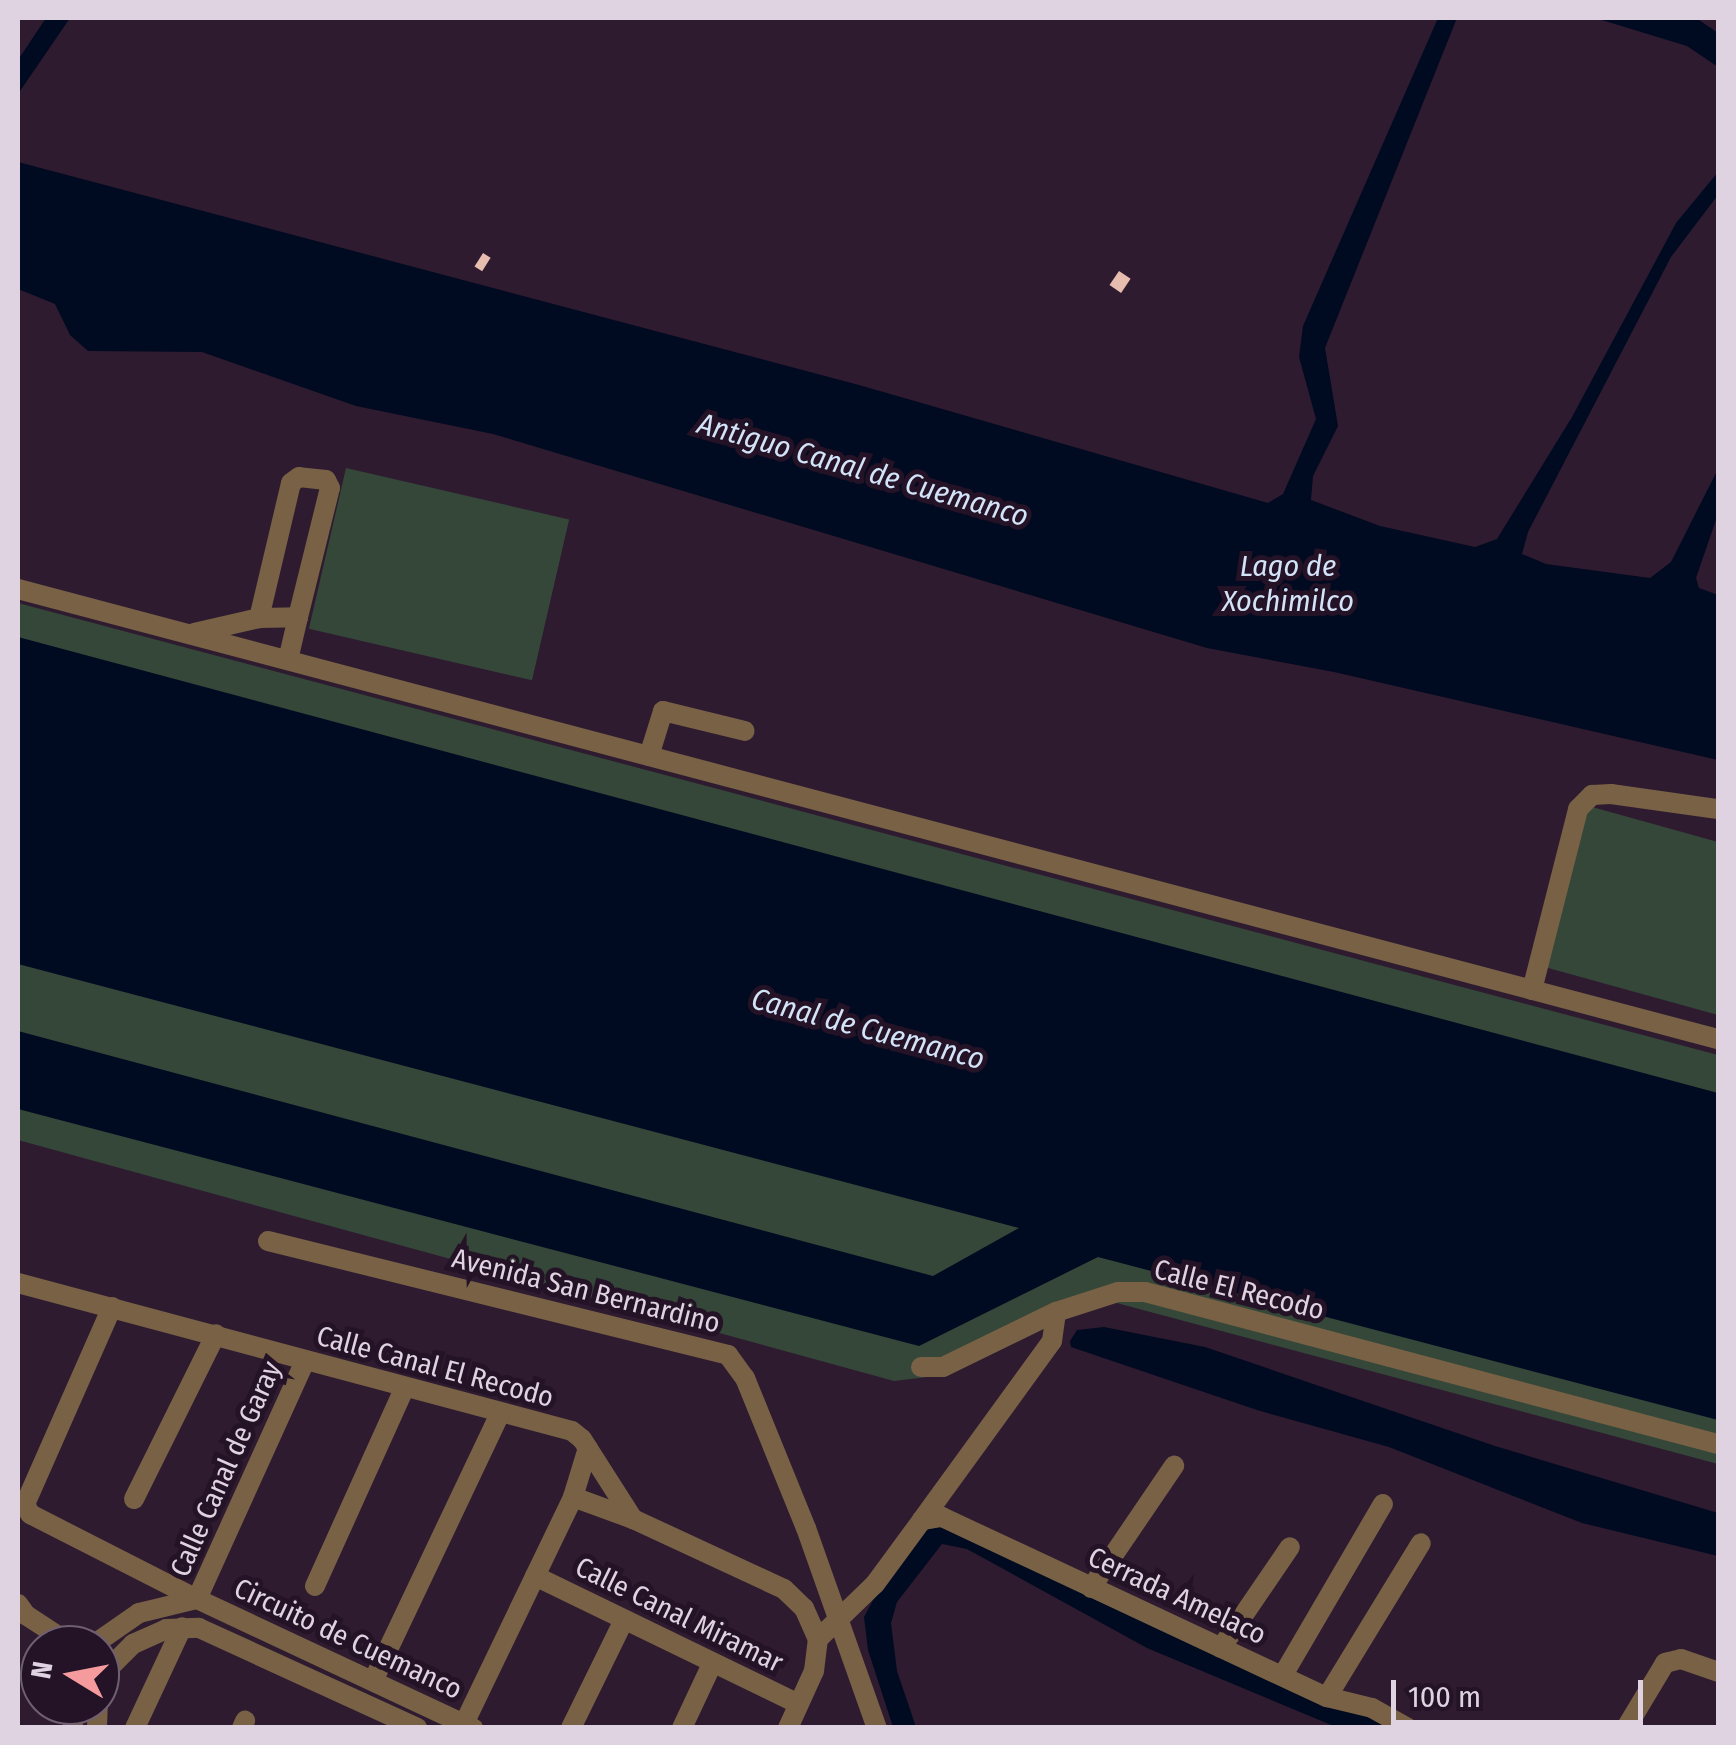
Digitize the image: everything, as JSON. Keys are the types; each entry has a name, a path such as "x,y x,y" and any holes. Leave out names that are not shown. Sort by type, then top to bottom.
{"street":[{"path":"258,618 292,483 299,477 326,480 330,488 288,660"},
{"path":"18,589 1718,1039"},
{"path":"190,634 258,618 298,617"},
{"path":"649,756 663,711 745,730"},
{"path":"1532,990 1578,809 1592,795 1718,809"},
{"name":"Avenida San Bernardino","path":"268,1241 728,1355 745,1378 840,1619"},
{"name":"Calle Canal El Recodo","path":"18,1283 572,1431 588,1448 633,1519"},
{"name":"Calle El Recodo","path":"921,1367 944,1367 1056,1312 1118,1292 1144,1292 1718,1444"},
{"path":"112,1307 25,1504 30,1514 197,1599"},
{"path":"818,1640 939,1520 1052,1340 1056,1312"},
{"path":"134,1499 216,1334"},
{"name":"Calle Canal de Garay","path":"197,1599 306,1361"},
{"path":"315,1586 405,1388"},
{"path":"374,1679 500,1414"},
{"path":"466,1726 573,1497 588,1448"},
{"path":"1091,1588 1174,1466"},
{"path":"573,1497 633,1519 784,1589 804,1608 818,1640 814,1671 788,1728"},
{"path":"1283,1675 1383,1504"},
{"name":"Cerrada Amelaco","path":"939,1520 1327,1697 1372,1708 1408,1728"},
{"path":"1327,1697 1420,1543"},
{"path":"1221,1648 1290,1547"},
{"name":"Calle Canal Miramar","path":"535,1576 799,1704"},
{"name":"Circuito de Cuemanco","path":"120,1626 139,1613 197,1599 374,1679 466,1726"},
{"path":"18,1604 26,1616 40,1625"},
{"path":"840,1619 877,1728"},
{"path":"570,1728 623,1622"},
{"path":"120,1654 152,1634 182,1627"},
{"path":"134,1728 182,1627"},
{"name":"Circuito de Cuemanco","path":"182,1627 226,1637 417,1728"},
{"path":"1626,1728 1664,1662 1681,1659 1718,1672"},
{"path":"682,1728 712,1664"}],"green space":[{"path":"346,468 569,520 532,680 309,629"},
{"path":"18,603 1718,1055 1718,1464 1098,1298 927,1377 894,1381 18,1140"},
{"path":"1585,805 1718,842 1718,1015 1541,966"}],"water":[{"path":"46,18 70,18 18,94 18,60"},
{"name":"Lago de Xochimilco","path":"1438,18 1457,18 1325,348 1338,426 1313,476 1311,500 1380,526 1475,547 1497,539 1572,417 1676,223 1718,172 1718,195 1671,257 1528,532 1522,554 1546,564 1650,578 1671,562 1718,469 1718,514 1696,578 1699,588 1718,595 1718,760 1334,672 1207,648 493,434 356,406 202,352 88,351 70,335 55,304 18,289 18,162 859,385 1268,503 1283,494 1316,419 1299,357 1303,326"},
{"path":"1595,18 1696,18 1718,33 1718,67 1687,46"},
{"name":"Canal de Cuemanco","path":"18,637 1718,1093 1718,1420 1098,1257 919,1346 18,1109 18,1031 933,1276 1019,1228 18,964"},
{"path":"1104,1327 1205,1347 1495,1446 1718,1513 1718,1556 1582,1523 1389,1447 1257,1410 1071,1347 1077,1330"},
{"path":"944,1526 1395,1727 1336,1727 1147,1648 967,1549 942,1544 897,1602 891,1623 897,1671 916,1727 893,1727 868,1650 864,1617 879,1589 924,1530"}],"building":[{"path":"483,253 491,258 482,271 475,267"},
{"path":"1119,271 1131,279 1121,293 1109,285"}],"water label":[{"name":"Antiguo Canal de Cuemanco","path":"863,470"}]}
